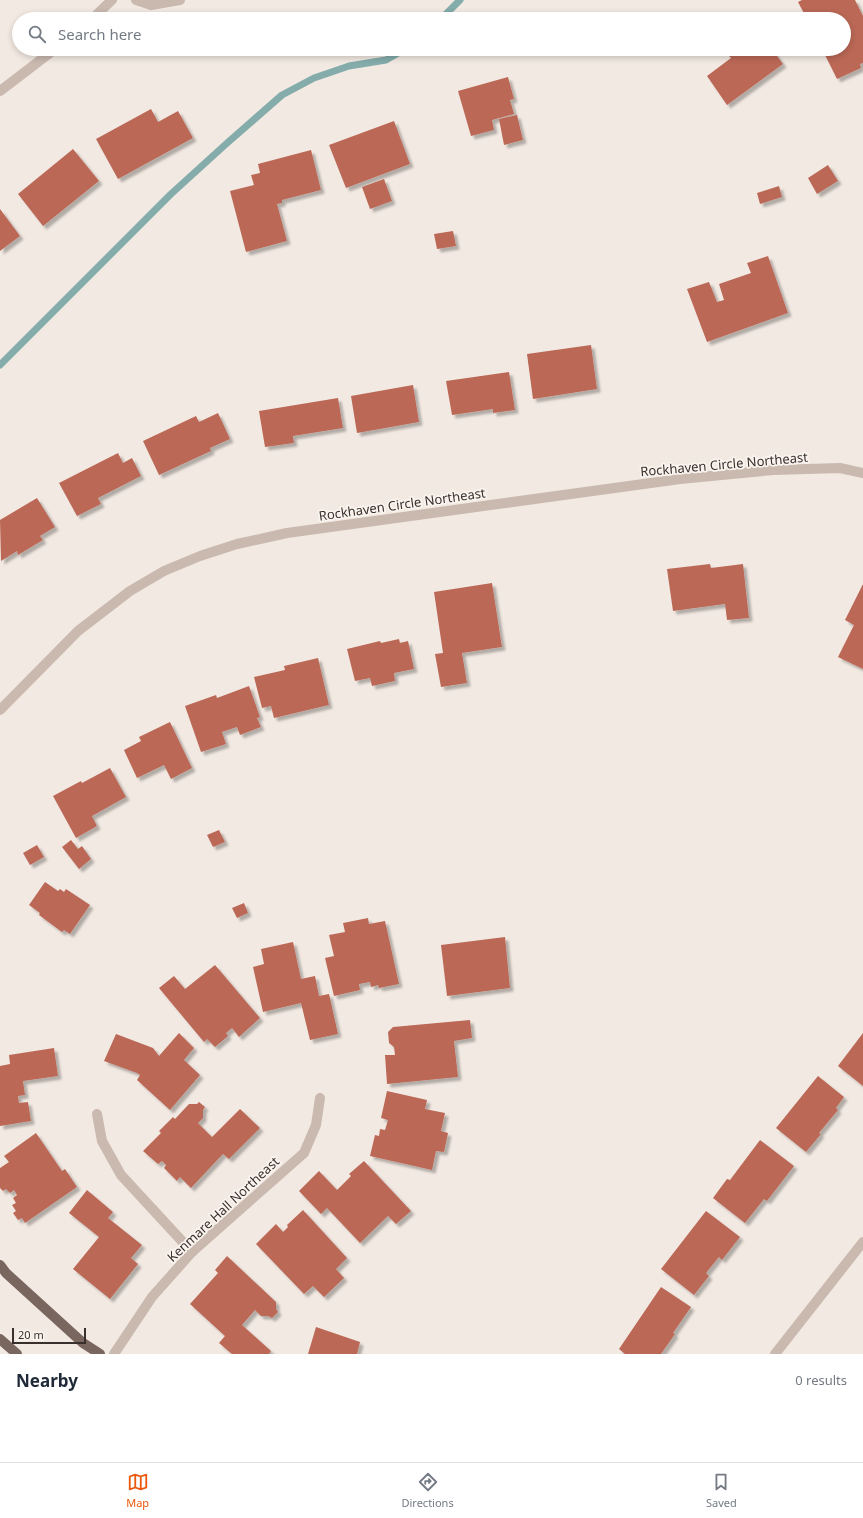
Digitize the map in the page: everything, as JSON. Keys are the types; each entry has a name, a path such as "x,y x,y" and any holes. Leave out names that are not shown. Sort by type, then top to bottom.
{"main road":[{"path":"0,1265 84,1343 100,1354"},
{"path":"0,1339 17,1354"}],"street":[{"path":"99,12 112,0"},
{"path":"136,0 151,4 180,0"},
{"path":"0,91 46,56"},
{"name":"Rockhaven Circle Northeast","path":"0,710 78,631 130,591 164,572 200,556 238,544 287,533 680,479 781,469 840,468 863,473"},
{"name":"Kenmare Hall Northeast","path":"114,1354 152,1297 192,1252 304,1153 316,1125 320,1098"},
{"path":"97,1114 102,1141 121,1176 192,1252"},
{"path":"775,1354 863,1242"}],"building":[{"path":"802,0 855,0 863,16 863,63 860,64 861,68 837,79 826,56 851,56 851,12 803,12 798,2"},
{"path":"729,56 777,56 783,64 727,105 707,76 731,58"},
{"path":"508,77 514,99 510,100 514,114 492,120 494,130 471,136 458,91"},
{"path":"151,109 158,122 178,111 193,138 118,179 96,139"},
{"path":"517,115 523,140 504,145 499,119"},
{"path":"394,121 410,164 346,188 329,145"},
{"path":"73,149 99,181 43,226 18,194"},
{"path":"311,150 321,190 282,200 282,203 277,204 287,241 246,252 230,191 254,185 251,175 260,173 258,164"},
{"path":"828,165 838,181 817,194 808,178"},
{"path":"384,179 392,201 370,209 362,187"},
{"path":"779,186 782,197 760,204 757,193"},
{"path":"0,209 20,236 0,251"},
{"path":"453,231 456,246 437,249 434,234"},
{"path":"768,256 788,313 707,342 687,289 709,282 717,302 724,300 719,284 751,273 747,263"},
{"path":"591,345 597,389 533,399 527,354"},
{"path":"509,372 515,410 493,413 493,409 452,415 446,381"},
{"path":"413,385 419,422 357,433 351,396"},
{"path":"338,398 343,428 293,436 294,443 265,447 259,411"},
{"path":"218,413 230,439 210,448 211,451 159,475 143,441 196,416 199,422"},
{"path":"118,453 123,463 132,458 141,476 98,498 101,504 77,516 59,483"},
{"path":"37,498 55,527 40,536 43,540 18,555 17,551 1,561 0,520"},
{"path":"710,564 711,568 743,564 749,618 727,620 725,604 673,611 667,569"},
{"path":"492,583 502,647 462,653 467,683 441,687 435,654 443,653 434,592"},
{"path":"863,584 863,669 838,657 854,625 845,620"},
{"path":"399,639 400,643 408,641 414,669 394,673 395,681 372,686 370,678 355,681 347,649 380,641 381,643"},
{"path":"318,658 329,705 274,718 271,706 262,708 254,677 285,670 284,666"},
{"path":"249,686 260,717 257,718 261,727 240,735 237,727 222,732 226,744 201,752 185,706 216,695 217,698"},
{"path":"170,722 192,768 171,779 164,765 137,778 124,750 141,741 139,737"},
{"path":"110,768 126,797 92,816 97,826 76,838 53,796"},
{"path":"219,830 225,842 213,847 207,835"},
{"path":"71,840 78,849 82,846 91,859 79,869 62,847"},
{"path":"37,845 44,857 30,865 23,853"},
{"path":"45,882 58,891 60,889 64,892 66,889 90,905 70,934 64,930 62,932 39,915 40,913 29,905"},
{"path":"244,903 248,913 237,918 232,908"},
{"path":"368,918 369,924 385,921 399,984 379,988 378,985 371,987 370,982 359,984 360,990 334,996 325,958 334,956 329,935 345,932 343,923"},
{"path":"505,937 510,988 447,996 441,945"},
{"path":"293,942 301,979 315,976 319,996 329,994 338,1034 310,1040 301,1003 263,1012 253,967 264,964 261,949"},
{"path":"215,965 260,1018 239,1037 232,1028 226,1033 228,1036 215,1047 207,1039 204,1042 159,988 174,976 185,989"},
{"path":"470,1020 472,1038 454,1041 458,1077 387,1084 385,1055 395,1055 394,1047 389,1043 388,1032 393,1027"},
{"path":"179,1033 194,1048 184,1060 200,1075 170,1110 137,1080 140,1075 104,1061 116,1034 153,1048 159,1056"},
{"path":"863,1033 863,1086 838,1066"},
{"path":"54,1048 58,1076 23,1081 25,1095 18,1096 19,1103 28,1102 31,1121 0,1126 0,1066 10,1064 9,1055"},
{"path":"818,1076 844,1097 836,1108 838,1110 806,1152 776,1128"},
{"path":"387,1091 427,1100 425,1109 445,1113 441,1131 448,1133 444,1152 436,1151 432,1170 370,1156 375,1135 379,1136 380,1129 385,1130 388,1120 381,1118"},
{"path":"199,1102 205,1107 203,1110 203,1118 198,1123 212,1137 240,1109 260,1128 229,1159 223,1154 191,1188 180,1177 177,1181 164,1168 166,1165 162,1161 158,1164 143,1151 161,1133 159,1131 173,1117 175,1119 189,1104 197,1104"},
{"path":"36,1133 62,1171 65,1169 77,1187 25,1223 22,1218 18,1220 13,1213 16,1211 12,1205 16,1203 13,1198 17,1195 14,1190 10,1193 6,1189 3,1191 0,1188 0,1168 9,1162 4,1156"},
{"path":"760,1140 794,1166 767,1201 764,1199 745,1223 713,1198 727,1179 730,1180"},
{"path":"364,1161 411,1211 396,1224 388,1216 360,1243 327,1208 321,1214 299,1191 319,1171 337,1190 351,1176 349,1174"},
{"path":"87,1190 113,1212 108,1218 142,1245 131,1258 138,1264 110,1299 73,1269 99,1237 69,1213"},
{"path":"303,1210 347,1258 336,1269 344,1278 324,1297 313,1286 304,1294 256,1244 276,1224 283,1232 288,1227 287,1225"},
{"path":"706,1211 740,1237 722,1260 719,1257 706,1273 709,1276 694,1295 661,1269"},
{"path":"227,1256 276,1302 276,1309 278,1312 272,1318 268,1316 261,1316 255,1310 242,1325 271,1351 269,1354 232,1354 219,1343 225,1336 190,1304 218,1273 215,1270"},
{"path":"661,1287 691,1307 661,1354 625,1354 619,1349"},
{"path":"316,1327 360,1342 357,1354 308,1354"}],"waterway":[{"path":"448,12 460,0"},
{"path":"0,365 171,194 282,95 314,78 349,66 386,60 393,56"}]}
